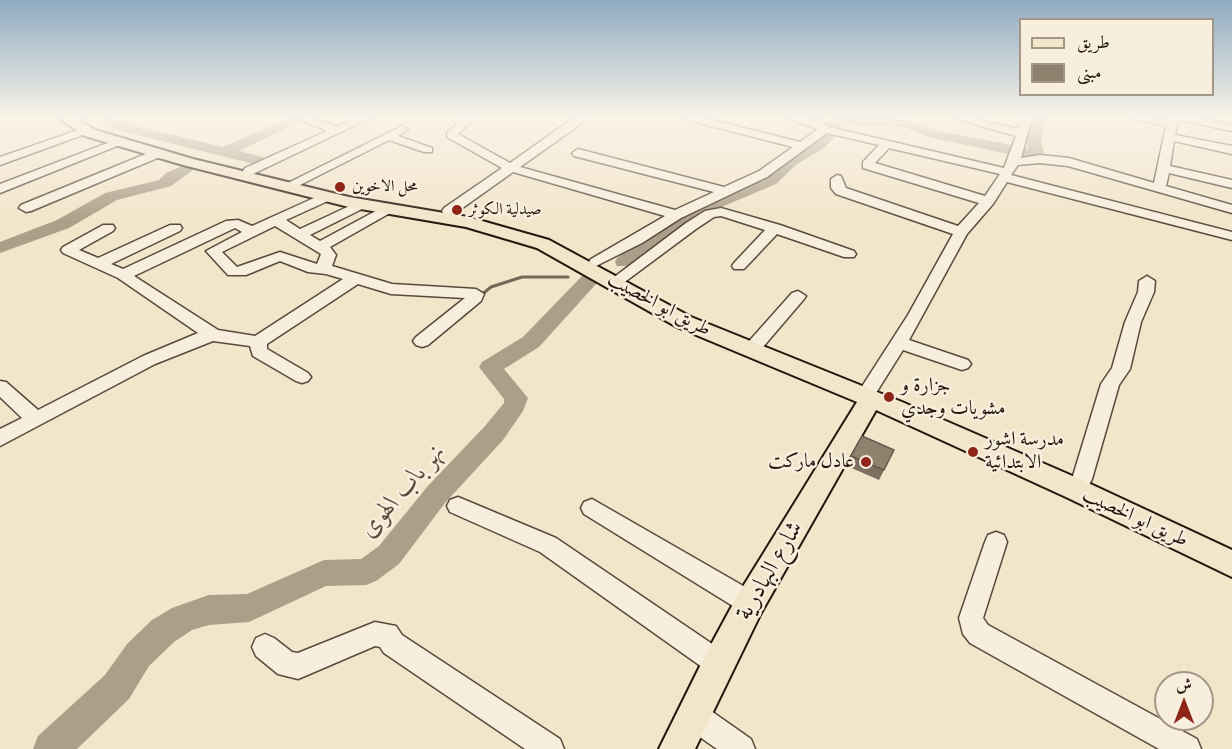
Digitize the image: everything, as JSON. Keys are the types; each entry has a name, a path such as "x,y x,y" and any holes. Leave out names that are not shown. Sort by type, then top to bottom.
{"main road":[{"name":"طريق ابو الخصيب","path":"154,152 363,205 495,225 546,236 577,249 621,278 667,303 870,393 1232,564"},
{"name":"طريق ابو الخصيب","path":"180,152 294,183 372,200 449,211 495,225 563,253 684,322 870,393 1082,480 1232,547"},
{"name":"شارع البهادرية","path":"677,749 750,603 870,393"}],"street":[{"path":"0,161 17,152"},
{"path":"0,189 93,152"},
{"path":"249,171 291,152"},
{"path":"294,183 356,152"},
{"path":"482,152 511,168 676,215"},
{"path":"449,211 534,152"},
{"path":"596,262 676,215 763,174 794,152"},
{"path":"879,152 867,165 988,201"},
{"path":"963,152 1069,162 1232,209"},
{"path":"1005,152 1014,158 1232,237"},
{"path":"870,393 961,232 988,201 1016,152"},
{"path":"1154,187 1160,185 1168,152"},
{"path":"26,208 158,153"},
{"path":"578,153 727,192"},
{"path":"1164,168 1232,184"},
{"path":"837,179 837,188 841,191 961,232"},
{"path":"325,196 213,251 233,272 241,273 280,256 313,268 327,268 354,279 391,289 476,294 475,298 422,341"},
{"path":"299,235 363,205"},
{"path":"319,247 390,210"},
{"path":"621,278 710,214 730,213 849,254"},
{"path":"276,220 329,255 324,266 327,268"},
{"path":"123,275 231,224 238,224 251,231"},
{"path":"108,228 68,250 123,275 213,336"},
{"path":"98,264 175,228"},
{"path":"739,266 775,228"},
{"path":"0,438 149,360 200,338 213,336 258,342 354,279"},
{"path":"1082,480 1110,384 1121,369 1133,322 1146,292 1147,281"},
{"path":"757,343 798,296"},
{"path":"258,342 259,352 302,377"},
{"path":"898,342 963,364"},
{"path":"0,387 36,419"},
{"path":"458,506 548,545 718,663"},
{"path":"592,508 750,603"},
{"path":"996,542 972,618 972,626 979,634 1186,749"},
{"path":"265,647 287,665 298,666 375,634 387,635 393,644 550,749"},
{"path":"694,716 741,749"}],"building":[{"path":"862,436 894,450 884,470 851,456"}],"waterway":[{"path":"225,152 258,160"},
{"path":"624,262 687,215 770,181 792,161 807,152"},
{"path":"1027,152 1037,152"},
{"path":"0,248 63,224 111,196 165,183 172,176 185,170"},
{"path":"480,296 491,287 522,277 568,277"},
{"name":"نهر باب الهوى","path":"51,749 117,687 138,655 163,631 183,618 209,610 249,608 324,573 366,572 389,555 436,495 494,433 515,405 516,398 490,367 531,342 589,280"}],"place":[{"name":"محل الاخوين","path":"340,187"},
{"name":"صيدلية الكوثر","path":"457,210"},
{"name":"جزارة و مشويات وجدي","path":"889,397"},
{"name":"مدرسة اشور الابتدائية","path":"973,452"},
{"name":"عادل ماركت","path":"866,462"}]}
